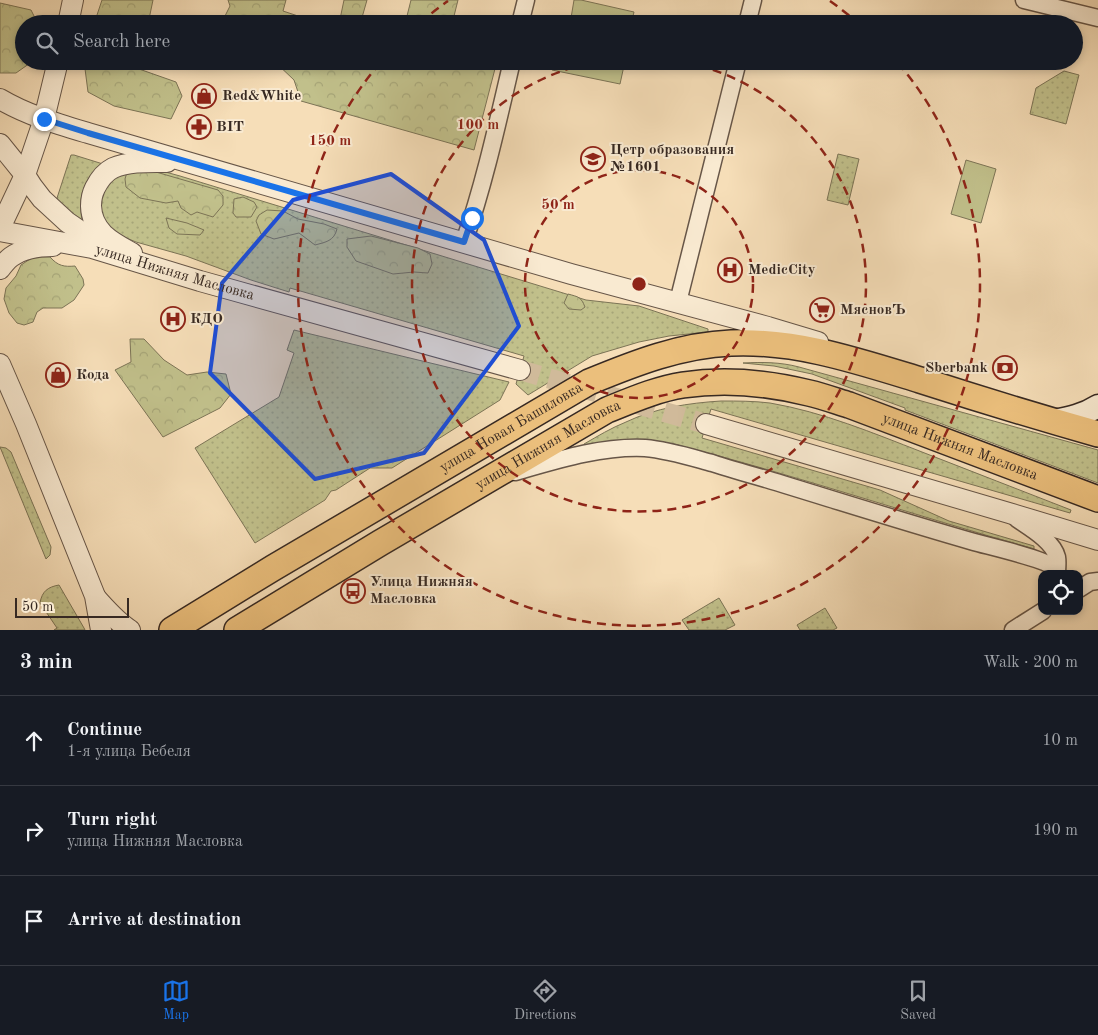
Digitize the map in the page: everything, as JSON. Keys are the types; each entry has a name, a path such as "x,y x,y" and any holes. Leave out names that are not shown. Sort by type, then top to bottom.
{"main road":[{"name":"улица Новая Башиловка","path":"172,630 281,563 589,382 628,366 666,353 699,346 730,343 766,343 811,350 885,369"},
{"path":"885,369 1098,434"},
{"name":"улица Нижняя Масловка","path":"484,482 600,414 642,395 682,385 723,382 766,385 809,393 849,405 1098,498"},
{"path":"1053,421 1079,416 1090,412 1098,406"},
{"path":"238,630 484,482"}],"street":[{"path":"70,15 73,0"},
{"path":"522,15 526,0"},
{"path":"749,15 753,0"},
{"path":"1024,0 1098,18"},
{"path":"0,229 25,175 44,119 56,70"},
{"path":"464,242 472,218 510,70"},
{"path":"678,302 736,70"},
{"path":"0,99 14,108 88,133 571,274 768,327 821,343 885,369"},
{"path":"0,144 42,199 79,231 114,254"},
{"path":"160,268 114,243 103,234 92,214 91,201 98,182 104,174 112,169 123,165 144,162 186,162"},
{"name":"улица Нижняя Масловка","path":"0,229 92,248 200,281 520,370"},
{"path":"0,269 10,258 23,250 45,246 92,248"},
{"path":"0,364 95,596 101,630"},
{"name":"улица Нижняя Масловка","path":"706,424 1098,540"},
{"name":"улица Нижняя Масловка","path":"484,482 586,454 629,448 659,450 745,473 1032,558 1046,563 1055,570"},
{"name":"улица Нижняя Масловка","path":"1009,513 1054,548 1058,559 1057,570"},
{"path":"1083,586 1090,582 1098,581"},
{"path":"95,596 124,627 130,630"},
{"path":"1019,626 1038,609"},
{"path":"1019,626 1038,614"}],"highlighted area":[{"path":"391,174 484,240 519,326 424,453 315,479 210,373 222,283 293,200"}],"green space":[{"path":"102,0 153,0 150,15 97,15"},
{"path":"228,0 286,0 283,11 295,15 226,15 230,6"},
{"path":"344,0 367,0 363,15 341,15"},
{"path":"411,0 458,0 454,15 407,15"},
{"path":"574,0 634,12 633,15 572,15"},
{"path":"0,3 31,10 34,15 15,15 15,70 20,70 16,73 0,73"},
{"path":"85,70 142,70 176,82 182,96 171,119 114,106 88,92"},
{"path":"283,70 495,70 474,150 301,101 294,80"},
{"path":"552,70 623,70 620,84"},
{"path":"1064,71 1079,75 1066,124 1030,114 1036,88"},
{"path":"838,154 859,159 848,205 827,200"},
{"path":"71,155 103,164 90,177 83,191 81,215 83,224 58,202 57,198"},
{"path":"966,160 996,169 981,223 951,214"},
{"path":"151,168 586,300 639,306 708,329 708,332 669,336 639,342 592,356 528,395 516,384 524,356 290,288 289,292 186,256 136,242 117,234 102,217 99,199 111,177"},
{"path":"136,170 156,172 218,190 223,196 223,205 213,217 197,212 191,215 181,208 178,201 166,203 140,198 126,187 125,179 127,172"},
{"path":"243,197 254,202 257,207 251,217 236,217 233,213 234,199"},
{"path":"267,210 283,211 298,219 324,224 337,229 336,233 332,239 315,245 299,233 274,239 261,234 256,221 259,215"},
{"path":"166,218 187,223 204,230 200,235 177,234 169,228"},
{"path":"371,236 418,248 430,254 432,264 428,273 393,274 356,261 347,247 347,239"},
{"path":"33,257 50,257 61,265 75,266 83,279 84,285 74,300 62,308 43,308 37,312 33,322 24,325 17,323 9,313 4,299 6,288 16,276 21,265"},
{"path":"568,294 579,298 585,307 581,310 569,309 564,303"},
{"path":"294,330 509,382 500,400 392,468 370,468 336,490 331,491 325,500 255,543 195,448 279,397 294,353 287,350"},
{"path":"130,339 144,339 164,360 187,375 207,372 226,374 231,394 220,408 163,437 115,370 131,362"},
{"path":"743,363 785,364 799,367 1098,450 1098,483 812,374 774,366"},
{"path":"721,401 770,403 828,417 1071,510 1070,513 711,409 702,438 880,490 949,521 1034,546 1034,549 674,444 640,440 585,446 584,444 615,427 649,413 697,403"},
{"path":"0,447 6,448 11,452 51,547 50,555 46,559"},
{"path":"59,585 85,630 54,630 57,628 40,603 42,595 46,590"},
{"path":"719,598 735,625 725,630 689,630 682,620"},
{"path":"825,608 837,628 833,630 800,630 797,625"}],"tunnel":[{"path":"520,370 706,424"}],"place":[{"name":"Red&White","path":"204,96"},
{"name":"BIT","path":"199,127"},
{"name":"Цетр образования №1601","path":"593,159"},
{"name":"MedicCity","path":"730,270"},
{"name":"МясновЪ","path":"822,310"},
{"name":"КДО","path":"173,319"},
{"name":"Sberbank","path":"1005,368"},
{"name":"Кода","path":"58,375"},
{"name":"Улица Нижняя Масловка","path":"353,591"}],"route":[{"path":"44,119 464,242 472,218"}]}
